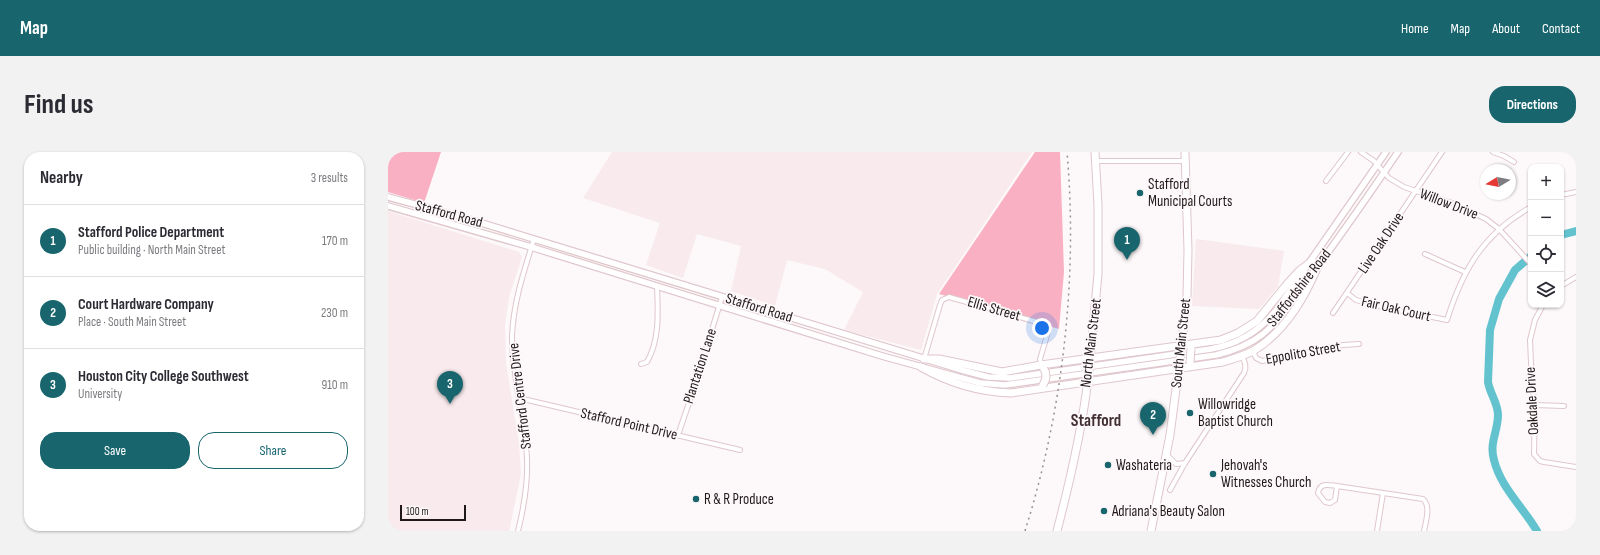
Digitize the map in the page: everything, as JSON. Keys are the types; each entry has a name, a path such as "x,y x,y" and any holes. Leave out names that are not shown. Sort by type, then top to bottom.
{"highway":[{"name":"North Main Street","path":"1057,531 1071,478 1088,381 1098,274 1098,206 1095,152"},
{"name":"South Main Street","path":"1151,531 1167,455 1187,296 1188,250 1185,152"},
{"path":"924,359 939,359 1002,372 1194,346 1221,340 1248,327 1265,312 1299,271 1312,261"},
{"path":"921,367 953,383 988,391 1011,393 1192,365 1224,362 1242,356 1253,350 1284,324 1310,284 1317,268"},
{"path":"1192,365 1194,346"},
{"path":"1042,387 1045,382 1046,372 1043,367"}],"main road":[{"name":"Staffordshire Road","path":"1135,360 1221,347 1249,336 1258,330 1272,316 1312,261 1386,152"},
{"name":"Staffordshire Road","path":"1135,367 1228,352 1250,342 1272,326 1317,268 1398,152"},
{"name":"Stafford Road","path":"388,197 462,217 976,375 1000,378 1020,377 1135,360"},
{"name":"Stafford Road","path":"388,206 531,247 882,356 980,383 1005,385 1135,367"}],"street":[{"path":"1326,181 1348,152"},
{"name":"Willow Drive","path":"1361,152 1378,165 1389,178 1404,187 1415,192 1466,208 1486,219 1499,229 1528,260"},
{"name":"Live Oak Drive","path":"1333,313 1442,152"},
{"path":"1493,152 1514,162"},
{"path":"1096,161 1185,161"},
{"path":"1564,194 1576,192"},
{"path":"1425,254 1465,272 1482,247 1499,229 1528,209"},
{"name":"Stafford Centre Drive","path":"518,531 526,495 527,459 513,360 512,336 514,313 534,239"},
{"name":"Fair Oak Court","path":"1347,293 1356,300 1369,304 1447,320 1457,288 1465,272"},
{"path":"1564,284 1576,277"},
{"path":"641,364 647,362 655,342 658,323 657,286"},
{"name":"Plantation Lane","path":"678,435 722,297"},
{"name":"Ellis Street","path":"924,359 942,300 946,298 953,298 1044,324 1049,329 1040,360 1043,367"},
{"name":"Oakdale Drive","path":"1541,308 1535,320 1530,340 1532,385 1535,405 1534,451 1537,458 1544,462 1576,467"},
{"name":"Eppolito Street","path":"1253,350 1256,358 1262,361 1344,345 1359,344"},
{"path":"1170,490 1185,463 1244,373 1246,365 1242,356"},
{"name":"Stafford Point Drive","path":"519,398 740,450"},
{"path":"1535,405 1564,406"},
{"path":"1167,455 1176,464 1185,463"},
{"path":"1337,486 1335,500 1330,503 1325,502 1318,493 1320,487 1324,485 1337,486 1423,499 1426,501 1428,507 1424,531"},
{"path":"1377,531 1383,493"}],"shaded area":[{"path":"388,152 441,152 424,203 388,192"},
{"path":"612,152 1032,152 937,294 921,350 844,330 863,292 825,269 787,260 775,306 731,291 741,246 697,234 683,278 646,265 660,223 583,198"},
{"path":"1035,152 1060,152 1064,272 1059,329 939,294"},
{"path":"388,211 519,252 522,257 509,297 505,325 506,363 519,444 521,474 509,531 388,531"},
{"path":"1196,239 1284,251 1278,287 1259,309 1192,306"}],"waterway":[{"path":"1564,234 1576,231"},
{"path":"1528,259 1515,270 1499,299 1490,330 1488,382 1498,411 1498,421 1493,443 1493,454 1497,470 1507,488 1537,531"}],"railway":[{"path":"1025,531 1049,438 1058,391 1064,343 1069,295 1070,247 1070,199 1067,152"}],"place":[{"name":"Stafford Municipal Courts","path":"1140,193"},
{"name":"Stafford Police Department","path":"1127,260"},
{"name":"Houston City College Southwest","path":"450,404"},
{"name":"Willowridge Baptist Church","path":"1190,413"},
{"name":"Court Hardware Company","path":"1153,435"},
{"name":"Washateria","path":"1108,465"},
{"name":"Jehovah's Witnesses Church","path":"1213,474"},
{"name":"R & R Produce","path":"696,499"},
{"name":"Adriana's Beauty Salon","path":"1104,511"}],"district":[{"name":"Stafford","path":"1096,421"}]}
